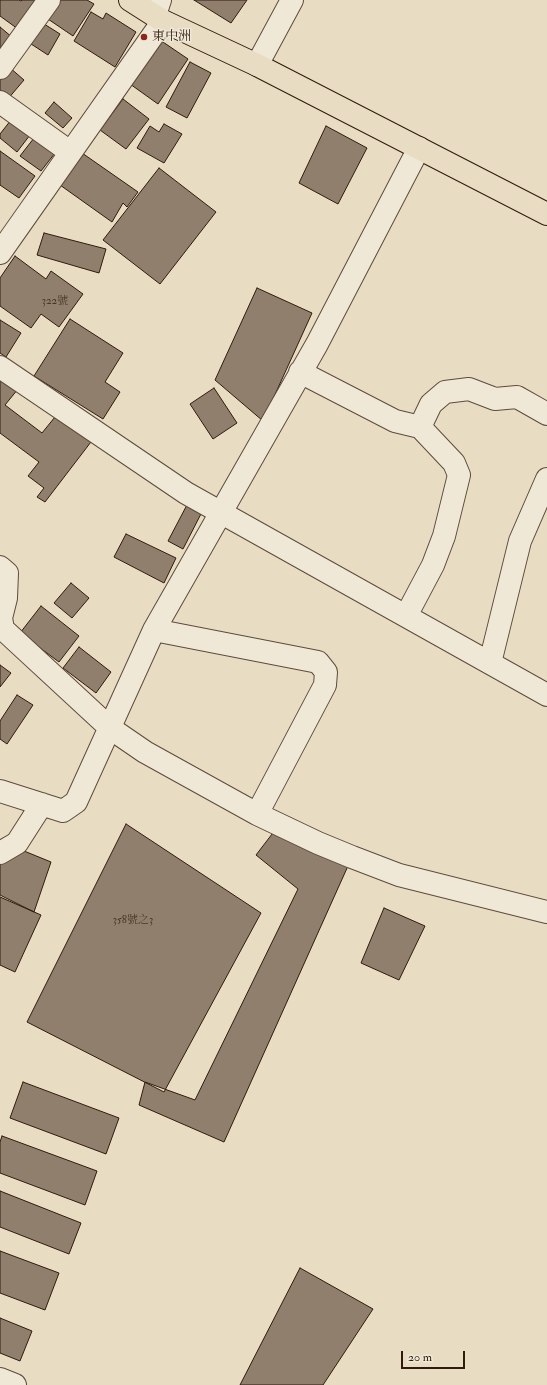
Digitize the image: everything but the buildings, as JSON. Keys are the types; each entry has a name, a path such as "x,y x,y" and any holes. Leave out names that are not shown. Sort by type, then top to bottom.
{"main road":[{"path":"130,0 159,12 257,65 547,214"}],"street":[{"path":"0,68 49,0"},
{"path":"257,65 292,0"},
{"path":"0,253 70,152 159,12"},
{"path":"1,104 70,152"},
{"path":"0,791 64,811 76,802 154,630 317,344 419,148"},
{"path":"0,367 186,493 547,695"},
{"path":"300,372 395,421 420,427 454,463 459,475 441,543 433,565 406,616"},
{"path":"420,427 431,404 446,392 469,389 495,399 517,397 547,414"},
{"path":"490,663 520,541 547,479"},
{"path":"0,567 7,573 6,598 1,618 4,629 110,728 145,752 257,814 318,843 399,875 547,912"},
{"path":"154,630 318,662 326,672 325,685 257,814"},
{"path":"0,853 17,843 42,804"},
{"path":"0,1379 15,1385"}],"place":[{"name":"東中洲","path":"144,37"}]}
